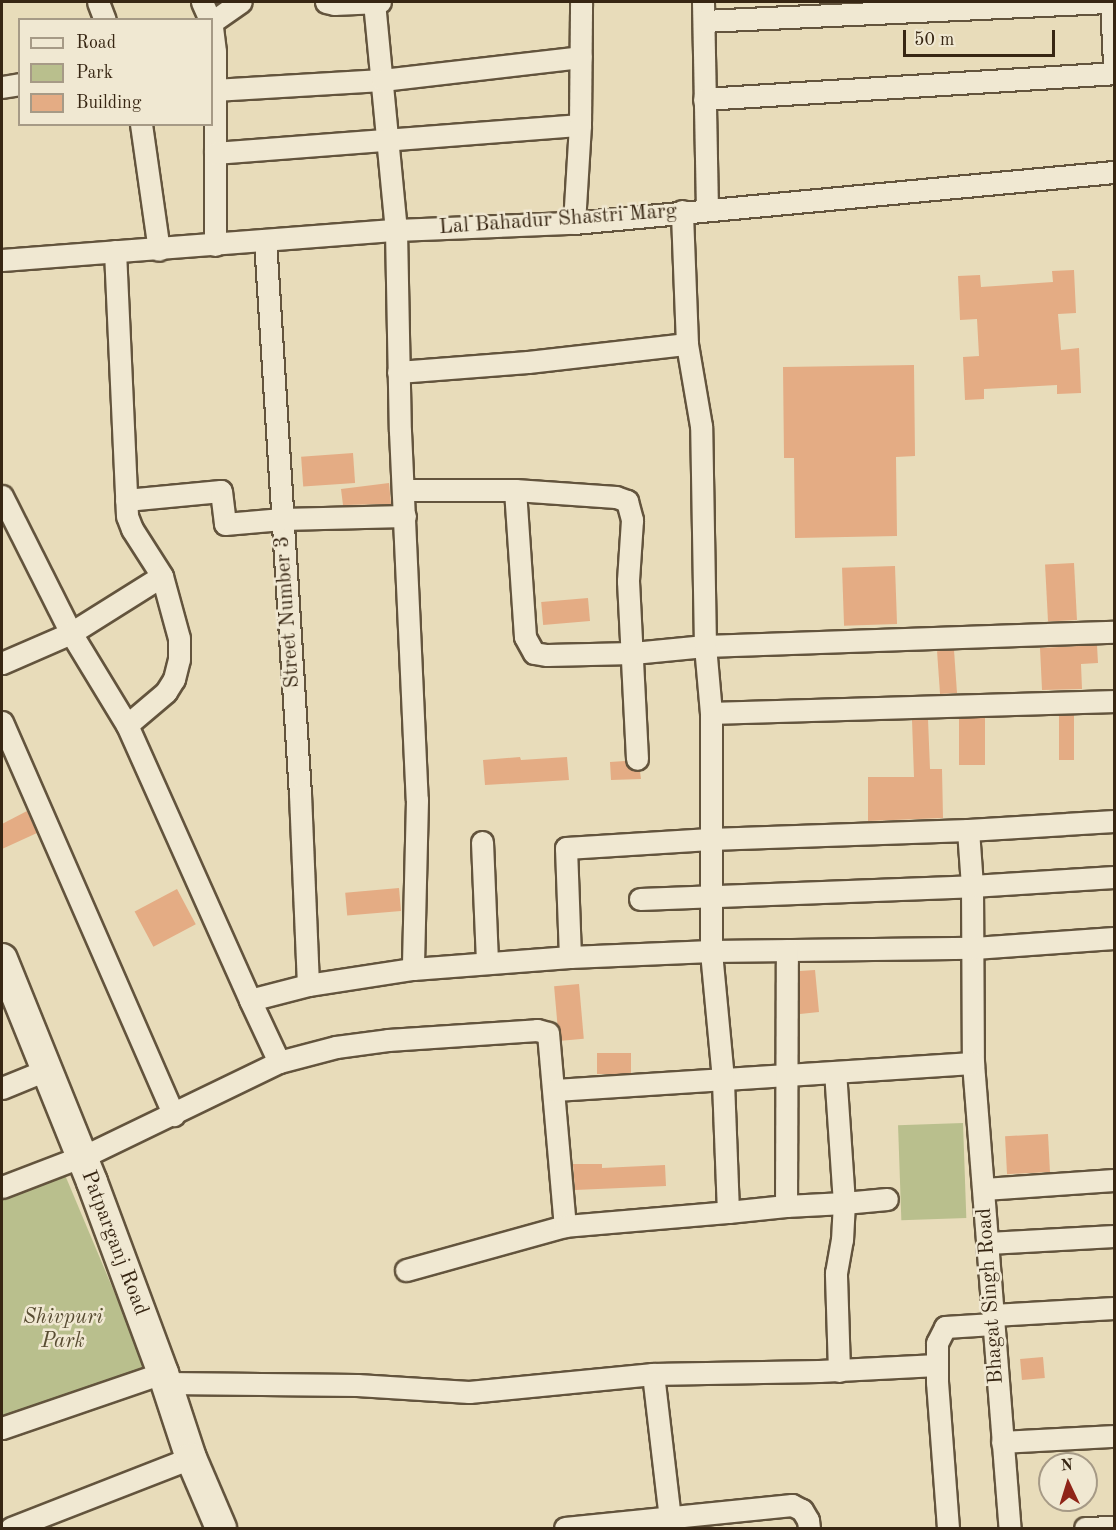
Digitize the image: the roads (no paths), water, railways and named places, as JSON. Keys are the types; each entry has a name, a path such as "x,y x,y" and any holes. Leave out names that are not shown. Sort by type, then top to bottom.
{"street":[{"path":"98,2 104,18"},
{"path":"202,2 210,18"},
{"path":"213,20 241,2"},
{"path":"326,2 334,4 380,2"},
{"path":"374,2 396,230 398,372 417,800 413,969"},
{"path":"574,223 580,125 581,2"},
{"path":"707,210 704,11 1111,2 1114,52"},
{"path":"213,35 215,52 215,245"},
{"path":"214,90 382,80 581,57"},
{"path":"704,99 1114,73"},
{"path":"2,87 18,84"},
{"path":"214,153 580,125"},
{"path":"141,126 159,250"},
{"name":"Lal Bahadur Shastri Marg","path":"2,260 159,250 396,230 574,223 1114,172"},
{"path":"682,211 687,344 700,426 705,646 711,713 711,951 723,1079 728,1212"},
{"name":"Street Number 3","path":"265,240 308,985"},
{"path":"115,251 126,500 132,529 162,576 179,638 179,659 174,679 166,692 127,725"},
{"path":"398,372 528,362 687,344"},
{"path":"404,490 515,490 616,497 627,501 632,520 628,581 638,759"},
{"path":"515,490 525,637 534,653 547,655 633,653 705,646 1114,632"},
{"path":"126,500 221,491 225,524 282,519 405,516"},
{"path":"3,504 71,633 127,725 279,1062"},
{"path":"2,663 71,633 162,576"},
{"path":"711,713 1114,701"},
{"path":"2,722 174,1115"},
{"path":"570,957 566,848 710,839 968,830 1114,821"},
{"name":"Bhagat Singh Road","path":"968,830 974,948 973,1064 1010,1528"},
{"path":"482,842 487,963"},
{"path":"640,899 972,886 1114,877"},
{"path":"250,1000 308,985 413,969 570,957 711,951 974,948 1114,938"},
{"path":"786,950 786,1206"},
{"name":"Patparganj Road","path":"2,959 7,990 46,1070 80,1155 164,1378 191,1458 221,1528"},
{"path":"2,1187 174,1115 279,1062 336,1047 372,1041 543,1030 550,1038 565,1226"},
{"path":"554,1090 973,1064"},
{"path":"2,1088 46,1070"},
{"path":"835,1072 844,1203 842,1240 836,1273 839,1371"},
{"path":"984,1189 1114,1180"},
{"path":"406,1270 565,1226 887,1199"},
{"path":"988,1243 1114,1236"},
{"path":"948,1528 937,1365 937,1343 945,1327 1114,1308"},
{"path":"2,1428 164,1378 357,1385 469,1392 653,1374 839,1371 937,1365"},
{"path":"653,1374 670,1522"},
{"path":"1002,1442 1114,1436"},
{"path":"11,1528 191,1458"},
{"path":"565,1528 670,1522 792,1504 802,1510 808,1520 809,1528"},
{"path":"1085,1528 1114,1527"}],"park label":[{"name":"Shivpuri Park","path":"63,1330"}]}
